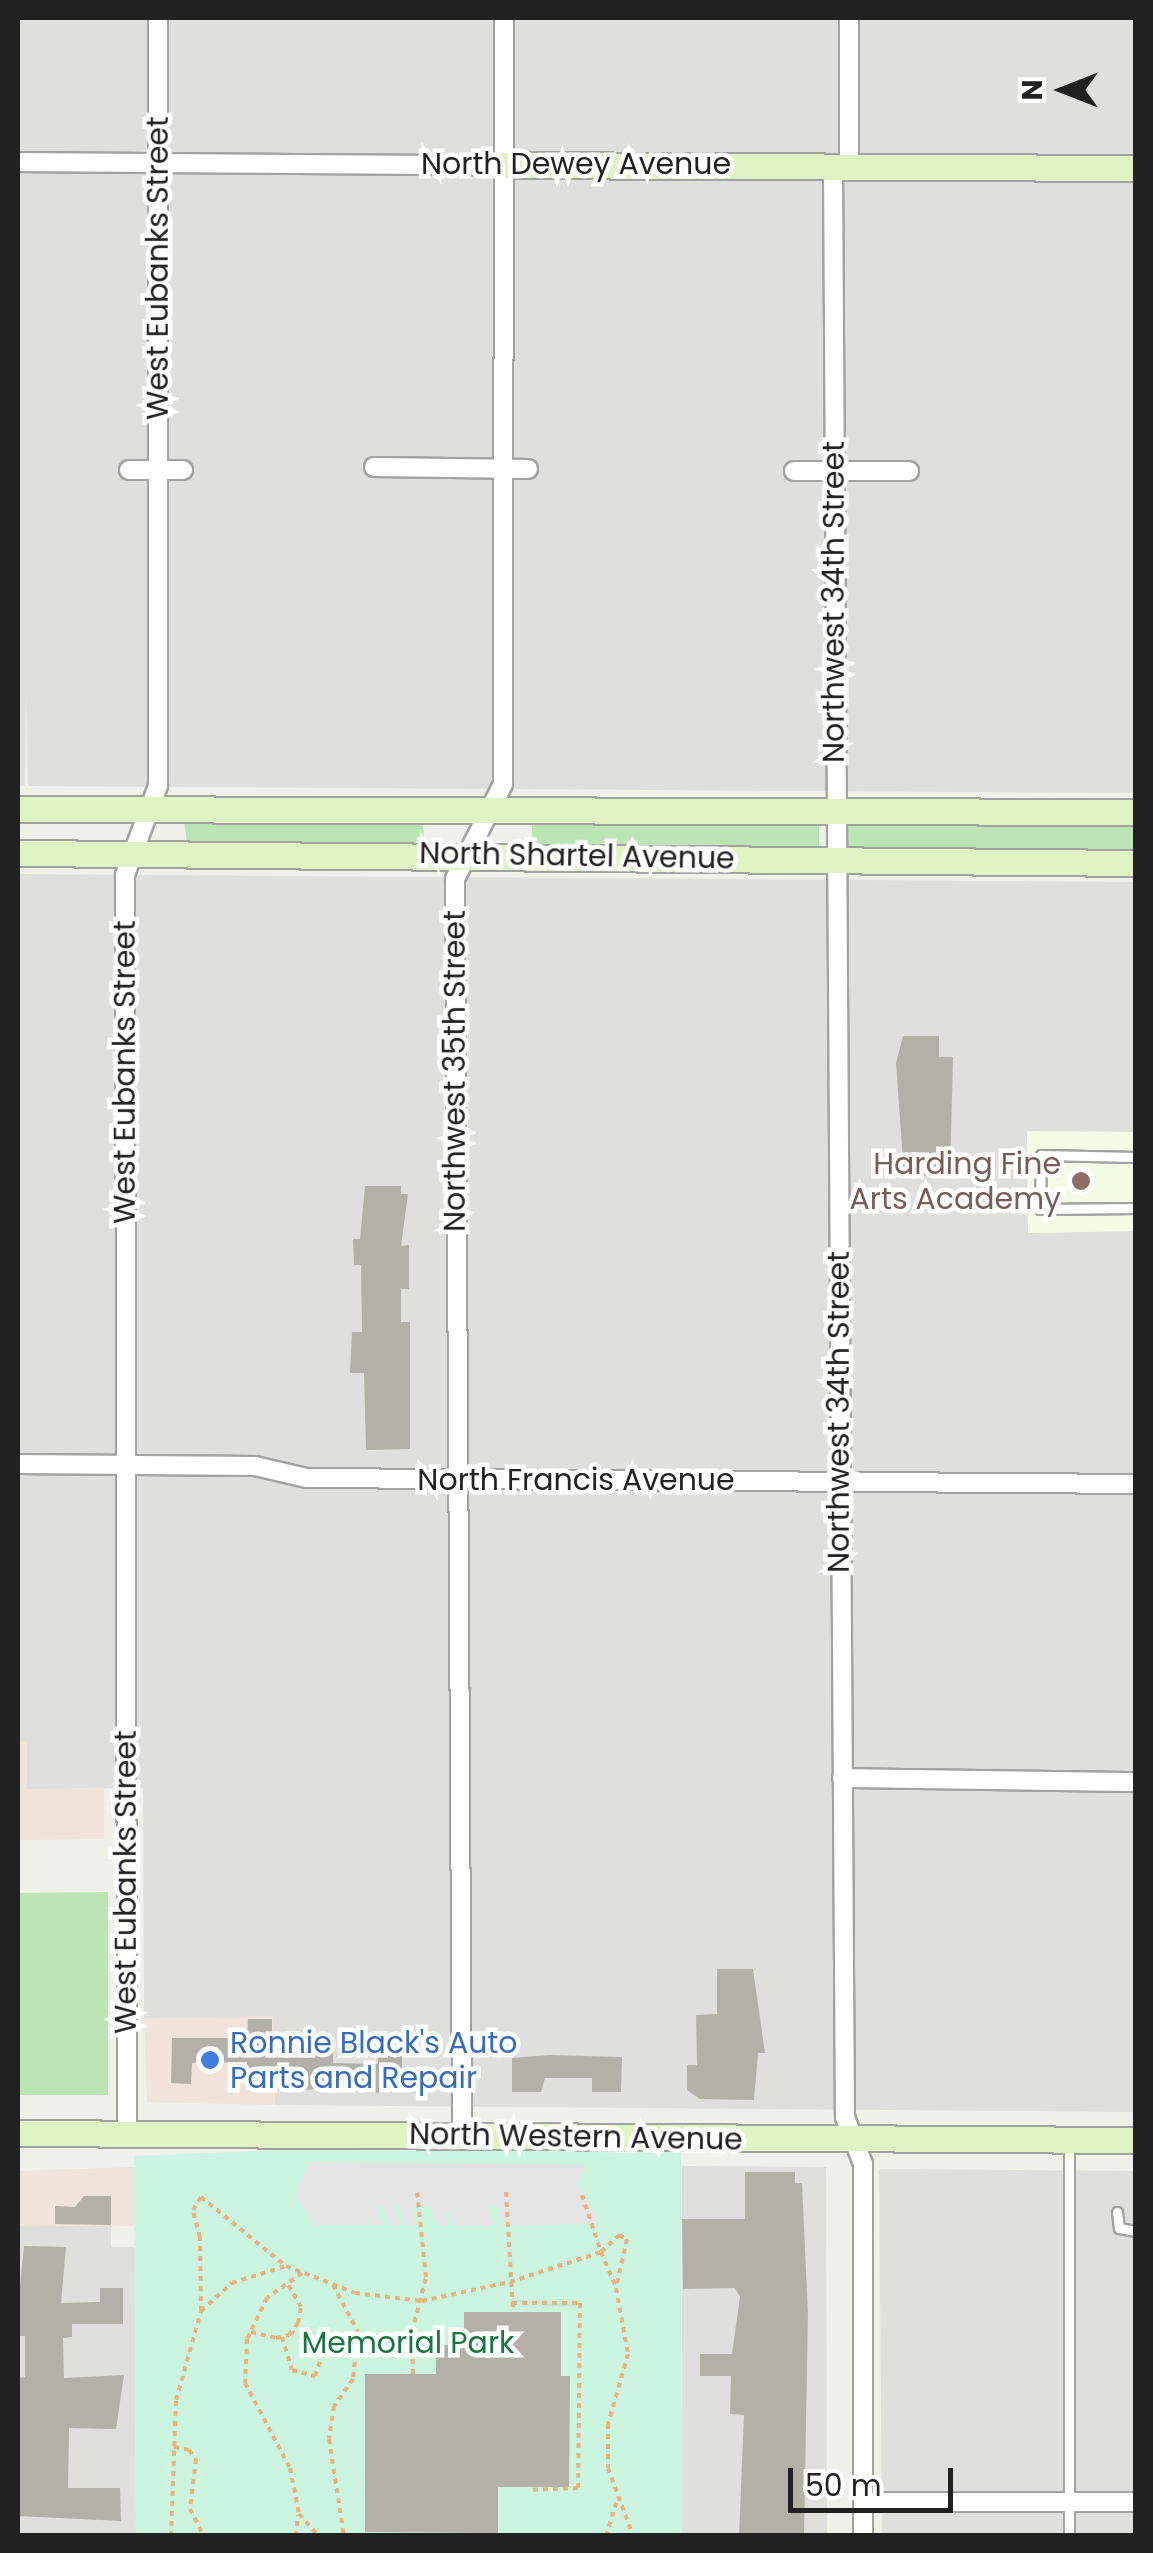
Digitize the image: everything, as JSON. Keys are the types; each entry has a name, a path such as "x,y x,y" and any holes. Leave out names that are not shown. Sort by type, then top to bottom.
{"street":[{"name":"West Eubanks Street","path":"126,2132 126,874 158,786 158,18"},
{"name":"Northwest 35th Street","path":"462,2135 455,1480 455,879 503,784 504,18"},
{"name":"Northwest 34th Street","path":"848,18 834,471 834,860 842,1778 849,2140 863,2164 863,2536"},
{"name":"North Dewey Avenue","path":"18,162 1136,168"},
{"path":"374,467 528,470"},
{"path":"130,470 182,470"},
{"path":"794,471 908,470"},
{"name":"North Shartel Avenue","path":"18,809 1136,812"},
{"name":"North Shartel Avenue","path":"18,852 1136,862"},
{"name":"North Francis Avenue","path":"18,1464 455,1480 1136,1484"},
{"path":"842,1778 1136,1782"},
{"name":"North Western Avenue","path":"18,2132 1136,2140"},
{"path":"863,2502 1136,2502"}],"lane":[{"path":"1136,1157 1041,1155 1040,1209 1136,1208"},
{"path":"1068,2140 1068,2536"},
{"path":"1117,2212 1119,2228 1136,2231"}],"path":[{"path":"413,2374 412,2332 422,2301 426,2226 418,2192"},
{"path":"506,2192 513,2306 580,2303 578,2488 529,2490"},
{"path":"582,2195 616,2288 628,2354 608,2424 608,2468 632,2536"},
{"path":"172,2536 176,2400 201,2311 200,2237 193,2210 201,2196 286,2266 334,2285 422,2301 510,2282 601,2252 619,2234 627,2239 616,2288"},
{"path":"201,2311 232,2283 286,2266"},
{"path":"296,2536 298,2514 290,2468 245,2383 250,2332 267,2298 302,2272"},
{"path":"287,2283 301,2307 292,2332"},
{"path":"334,2285 358,2332 354,2379 334,2406 330,2439 344,2536"},
{"path":"250,2332 282,2336 292,2332 313,2340 322,2356 315,2376 292,2370 282,2336"},
{"path":"172,2446 189,2450 196,2459 190,2509 204,2536"},
{"path":"606,2536 618,2495"},
{"path":"298,2514 318,2536"}],"shaded area":[{"path":"18,18 1135,18 1135,793 28,786 26,693 25,786 18,786"},
{"path":"18,874 1135,882 1135,1132 1027,1132 1028,1233 1135,1231 1135,2112 275,2105 272,2017 144,2018 143,1788 27,1789 27,1743 18,1742"},
{"name":"Harding Fine Arts Academy","path":"1027,1131 1135,1132 1135,1231 1028,1233"},
{"path":"18,1742 27,1742 27,1789 104,1789 104,1839 18,1840"},
{"name":"Ronnie Black's Auto Parts and Repair","path":"273,2016 275,2105 147,2102 144,2018"},
{"path":"308,2162 579,2165 586,2168 577,2184 600,2223 505,2226 498,2207 488,2207 494,2226 454,2225 447,2206 448,2225 437,2225 431,2206 423,2206 411,2207 417,2225 406,2225 399,2206 394,2207 400,2225 390,2225 382,2206 377,2207 383,2225 314,2225 296,2196"},
{"path":"682,2166 826,2167 827,2535 682,2535"},
{"path":"134,2167 135,2226 18,2225 18,2171"},
{"path":"879,2169 1135,2171 1135,2535 882,2535"},
{"path":"18,2225 111,2226 111,2247 135,2247 136,2535 18,2536"}],"green space":[{"path":"184,820 414,820 423,826 424,838 418,845 187,845"},
{"path":"532,820 819,823 819,848 532,846"},
{"path":"848,821 1135,823 1135,852 848,850"},
{"path":"108,1892 108,2095 18,2095 18,1893"},
{"name":"Memorial Park","path":"280,2150 681,2152 682,2535 136,2535 134,2156"}],"building":[{"path":"903,1036 939,1036 939,1057 953,1057 950,1176 904,1175 896,1063"},
{"path":"365,1186 401,1186 401,1194 408,1194 401,1246 409,1245 409,1289 401,1289 401,1322 410,1322 410,1449 366,1450 364,1373 350,1373 352,1332 362,1332 361,1265 354,1265 353,1239 360,1239"},
{"path":"717,1969 753,1969 765,2053 758,2053 754,2100 700,2099 687,2090 687,2065 697,2065 696,2015 717,2014"},
{"path":"248,2019 272,2019 272,2046 333,2045 333,2063 378,2064 378,2053 402,2053 402,2092 364,2093 364,2084 296,2091 296,2072 247,2071 247,2062 192,2063 191,2084 171,2083 172,2038 247,2038"},
{"path":"622,2057 621,2092 592,2092 592,2078 545,2078 541,2092 512,2092 512,2058"},
{"path":"745,2172 795,2172 795,2183 802,2183 808,2314 804,2536 739,2536 744,2415 730,2414 731,2376 700,2376 700,2354 732,2354 740,2297 735,2288 683,2289 682,2219 745,2219"},
{"path":"84,2196 111,2196 111,2225 55,2224 55,2206 75,2207"},
{"path":"24,2246 66,2247 61,2303 100,2302 100,2288 123,2288 123,2324 72,2324 72,2337 63,2338 64,2378 124,2375 116,2429 69,2428 68,2488 120,2488 121,2521 18,2516 18,2378 25,2377 25,2336 18,2336 18,2306"},
{"path":"464,2312 561,2312 561,2376 570,2376 569,2487 498,2487 498,2533 365,2532 365,2374 436,2374 436,2345 464,2345"}],"place":[{"name":"Harding Fine Arts Academy","path":"1081,1181"},
{"name":"Ronnie Black's Auto Parts and Repair","path":"210,2060"}]}
